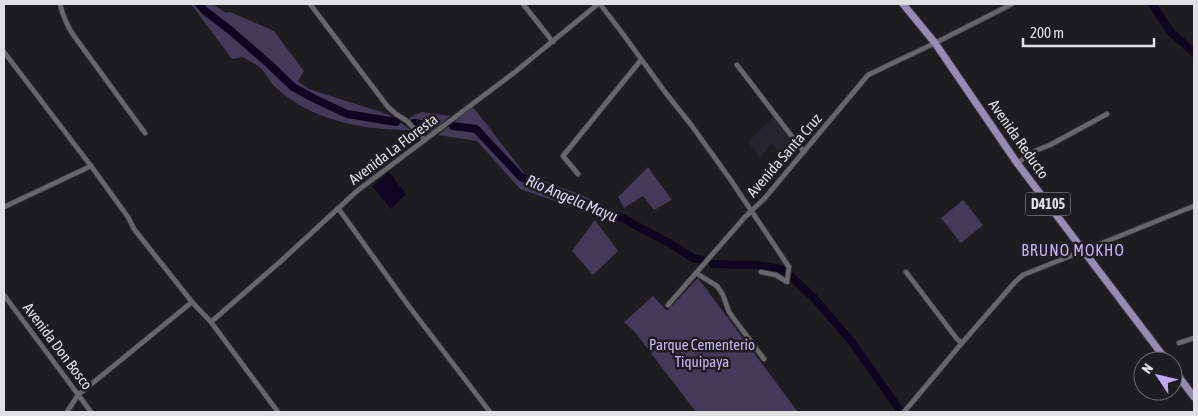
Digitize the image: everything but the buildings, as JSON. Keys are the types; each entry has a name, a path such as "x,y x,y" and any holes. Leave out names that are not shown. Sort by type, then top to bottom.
{"main road":[{"name":"Avenida Reducto","path":"903,4 935,44 1017,162 1159,351"},
{"path":"1183,382 1194,397"}],"street":[{"path":"60,4 66,24 145,133"},
{"path":"310,4 388,107 407,121 425,140"},
{"path":"523,4 553,42"},
{"path":"599,4 692,126 789,267 787,282 776,275 761,272"},
{"name":"Avenida La Floresta","path":"210,322 281,261 357,191 553,42 599,4"},
{"name":"Avenida Santa Cruz","path":"668,305 745,217 764,199 868,75 935,44 1012,4"},
{"path":"4,52 91,166 128,217 134,229 210,322 278,412"},
{"path":"578,174 563,156 641,60"},
{"path":"737,65 804,152"},
{"path":"1017,162 1107,114"},
{"path":"4,207 91,166"},
{"path":"904,412 1023,275 1194,206"},
{"path":"338,208 408,305 490,412"},
{"path":"906,272 962,343"},
{"path":"696,273 717,286 723,295 729,312 764,358"},
{"name":"Avenida Don Bosco","path":"4,295 91,412"},
{"path":"67,412 78,395 192,302"},
{"path":"1179,343 1194,338"}],"shaded area":[{"path":"774,116 794,143 780,155 772,143 760,157 748,142"},
{"path":"389,172 406,194 391,209 372,186"}],"green space":[{"path":"191,4 213,4 226,13 230,12 274,31 304,71 298,81 309,89 387,114 411,130 375,128 339,121 322,116 289,99 275,87 257,65 242,57 232,59"},
{"path":"473,107 525,174 592,200 575,208 520,189 477,141 438,135"},
{"path":"421,112 450,116 432,131 420,130 409,118"},
{"path":"648,167 672,200 654,210 643,196 624,208 618,197"},
{"path":"963,200 983,225 961,243 941,218"},
{"path":"595,220 618,251 593,275 572,251"},
{"name":"Parque Cementerio Tiquipaya","path":"698,278 798,412 696,412 635,332 624,322 653,296 667,311"}],"waterway":[{"name":"Río Angela Mayu","path":"199,4 293,87 347,114 396,122"},
{"path":"1152,4 1170,31 1194,53"},
{"name":"Río Angela Mayu","path":"414,123 426,125 433,123"},
{"name":"Río Angela Mayu","path":"453,126 476,129 521,177 624,219 693,258 702,260"},
{"name":"Río Angela Mayu","path":"713,264 756,265 784,271"},
{"name":"Río Angela Mayu","path":"792,277 814,298 852,342 901,412"}],"district":[{"name":"BRUNO MOKHO","path":"1073,250"}]}
